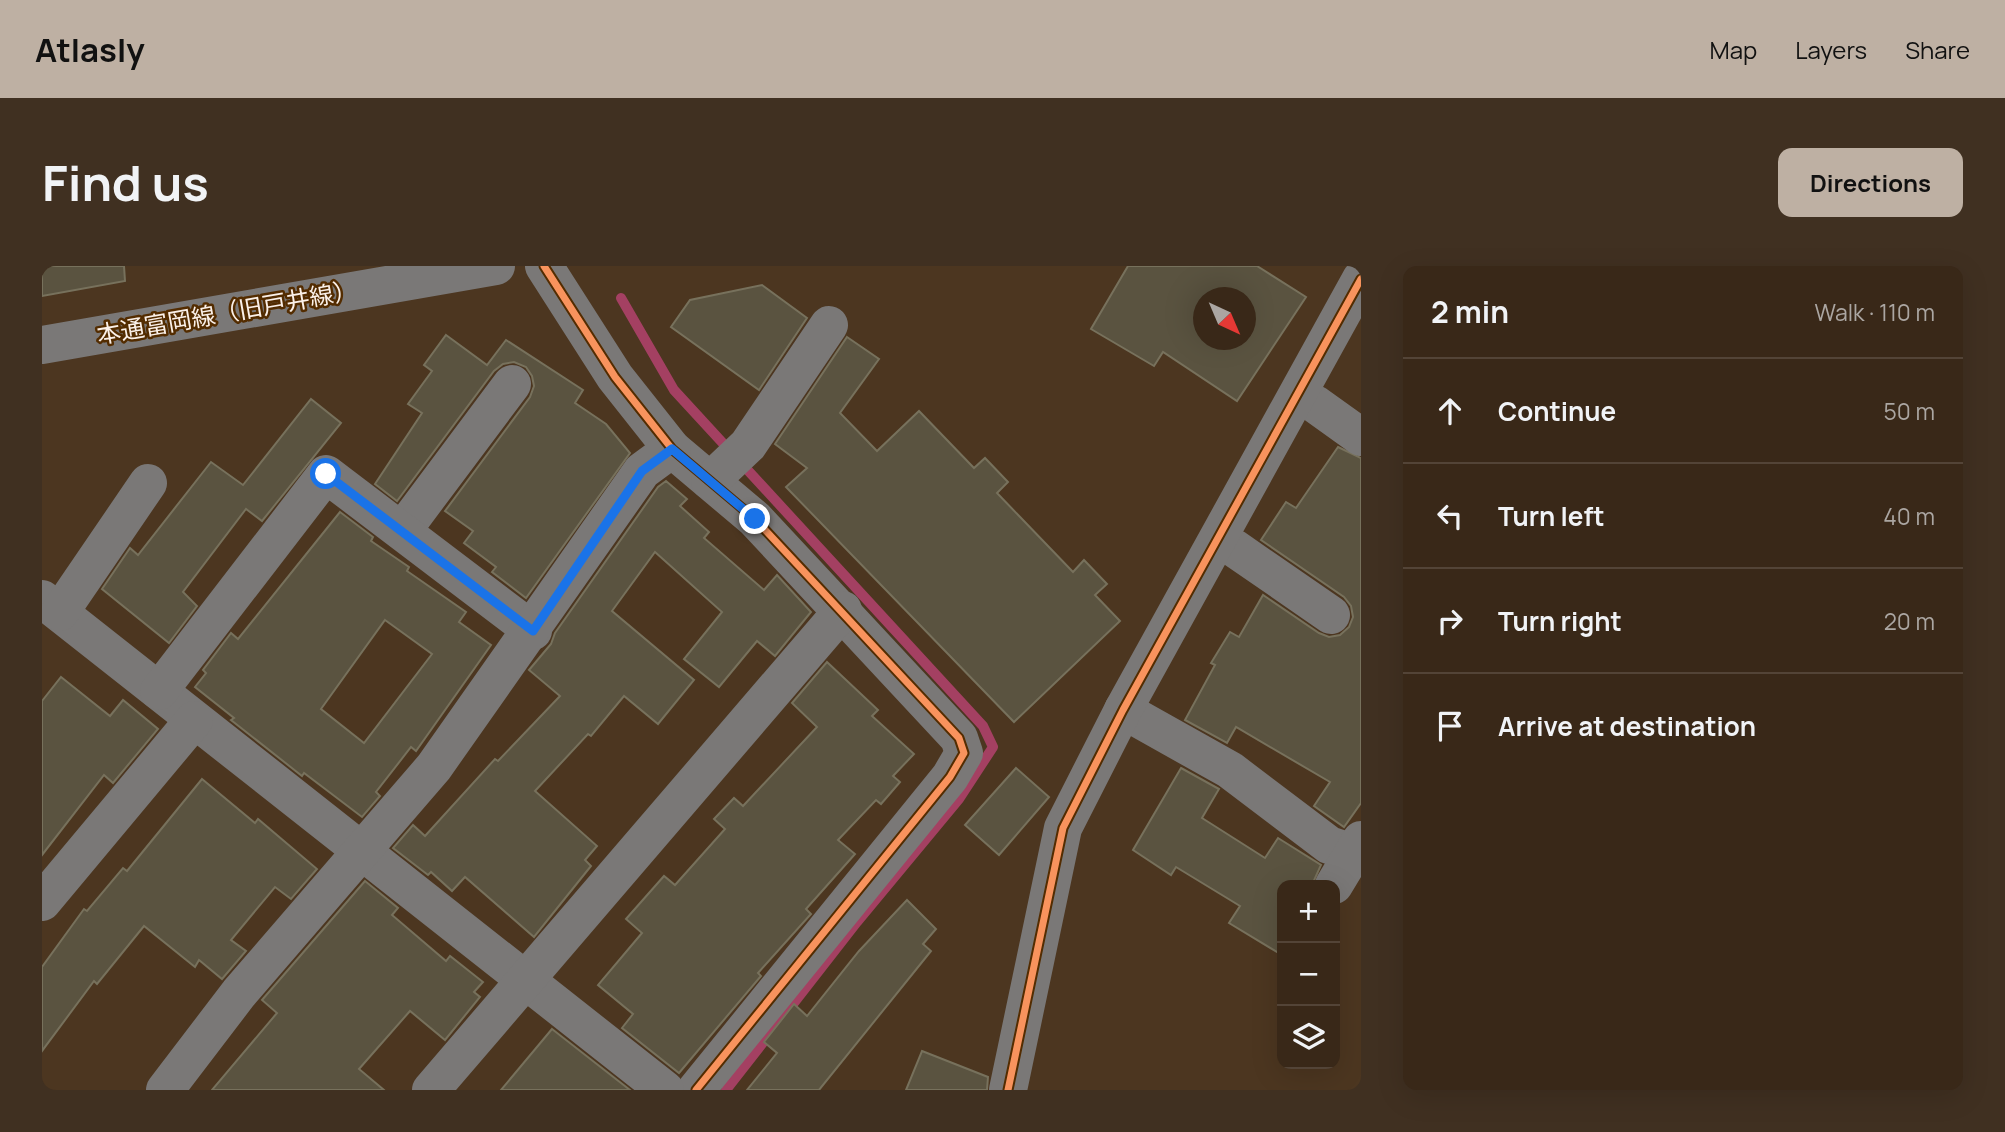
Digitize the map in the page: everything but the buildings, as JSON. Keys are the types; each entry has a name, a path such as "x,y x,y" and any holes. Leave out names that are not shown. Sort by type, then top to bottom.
{"street":[{"name":"本通富岡線（旧戸井線）","path":"42,345 496,266"},
{"path":"544,266 615,377 672,449 714,476 843,610 959,738 964,753 950,776 696,1090"},
{"path":"1008,1090 1063,828 1123,710 1361,279"},
{"path":"714,476 748,445 829,325"},
{"path":"402,531 512,383"},
{"path":"1315,404 1361,437"},
{"path":"165,1090 239,993 434,767 533,631 642,471 672,449"},
{"path":"159,691 326,474 533,631"},
{"path":"148,483 51,606 79,631 528,979 665,1090"},
{"path":"1234,548 1331,615"},
{"path":"432,1090 843,610"},
{"path":"1123,710 1230,771 1329,845 1357,846 1337,880"},
{"path":"42,902 194,720"}],"waterway":[{"path":"621,298 674,390 983,726 993,747 959,799 857,922 726,1090"}],"cycle path":[{"path":"544,266 615,377 672,449 755,519 959,738 964,753 950,777 696,1090"},
{"path":"1008,1090 1063,828 1123,710 1361,279"}],"route":[{"path":"326,474 533,631 642,471 672,449 755,519"}]}
